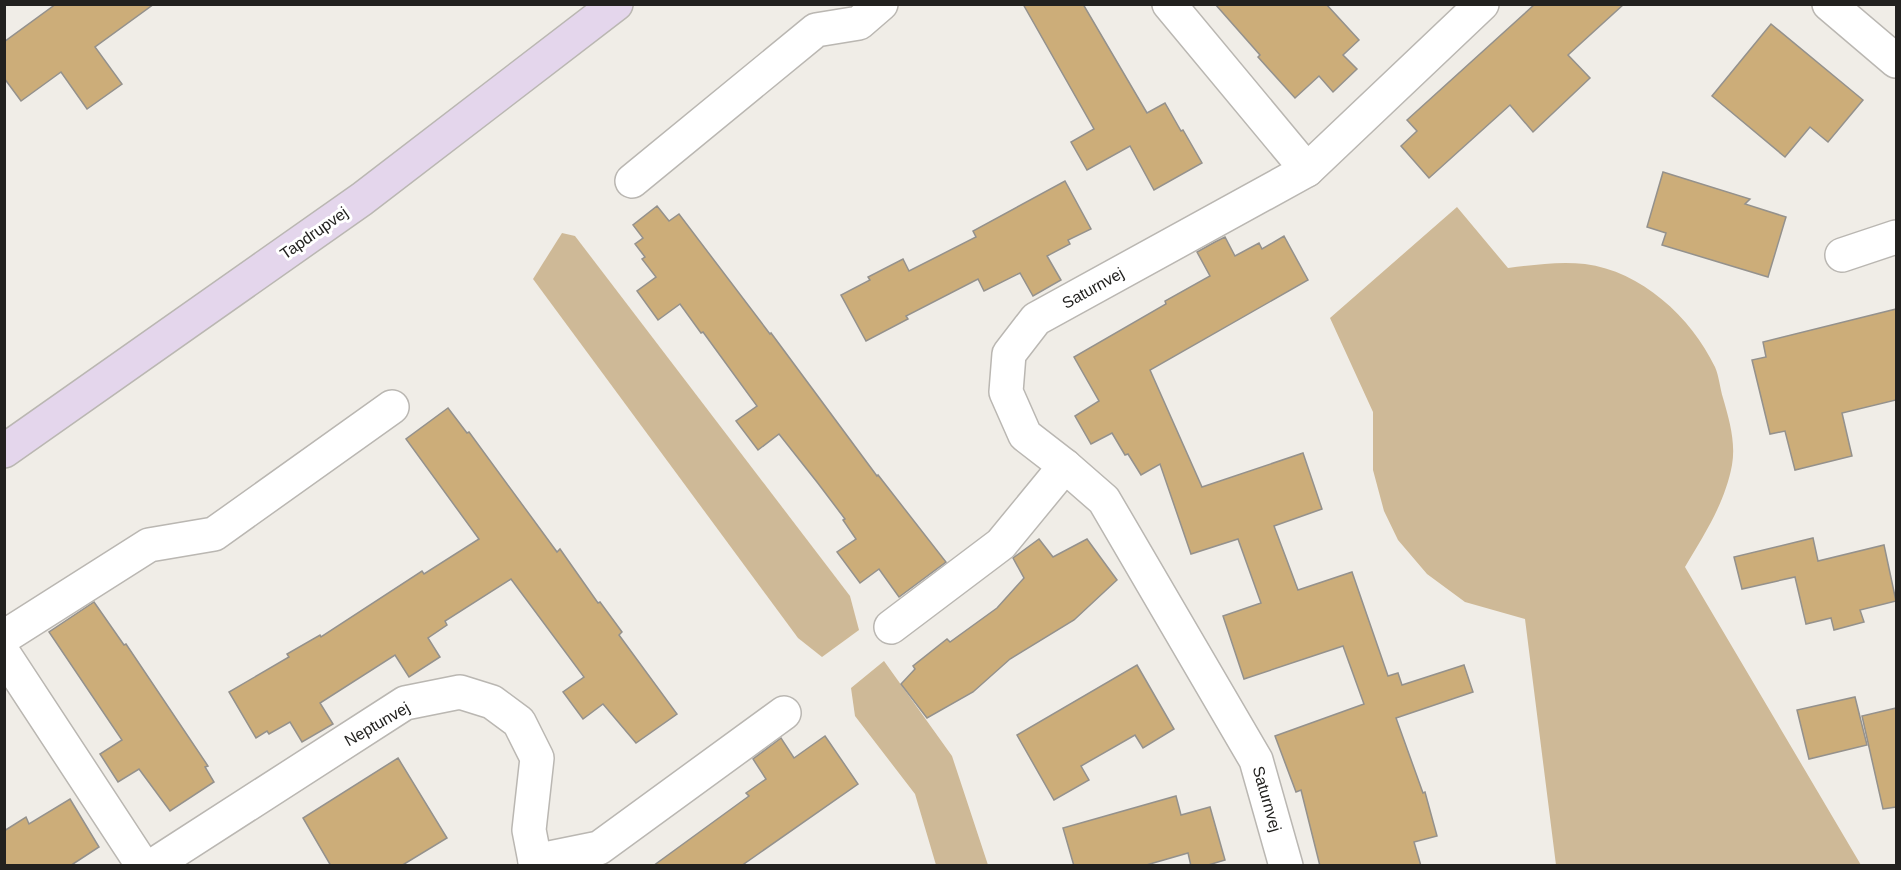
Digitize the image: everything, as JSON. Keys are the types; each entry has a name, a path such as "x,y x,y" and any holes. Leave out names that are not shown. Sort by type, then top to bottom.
{"street":[{"name":"Tapdrupvej","path":"4,451 362,199 616,4"},
{"path":"632,181 816,30 859,23 881,4"},
{"path":"1169,4 1307,170"},
{"name":"Saturnvej","path":"1286,866 1256,760 1104,500 1025,435 1006,392 1009,354 1036,319 1307,170 1482,4"},
{"path":"1829,4 1896,61"},
{"path":"1842,255 1896,237"},
{"path":"4,637 149,545 214,534 392,407"},
{"path":"891,627 1001,544 1065,466"},
{"path":"4,654 143,866"},
{"name":"Neptunvej","path":"152,866 405,704 460,692 492,702 519,722 537,758 529,830 537,863 599,849 784,713"}],"shaded area":[{"path":"1457,207 1508,268 1575,263 1606,268 1626,276 1662,299 1678,314 1705,349 1718,374 1731,431 1733,456 1729,479 1719,506 1685,567 1861,865 1556,865 1525,619 1465,602 1427,574 1398,540 1384,511 1373,470 1373,412 1330,318"},
{"path":"562,233 575,236 850,596 859,630 822,657 798,638 533,279"},
{"path":"884,661 952,756 988,865 936,865 915,794 855,716 851,688"}],"building":[{"path":"56,4 154,4 95,47 122,84 87,109 61,72 21,101 4,78 4,42"},
{"path":"1023,4 1083,4 1147,113 1165,103 1202,163 1154,190 1130,146 1087,170 1071,142 1094,129"},
{"path":"1215,4 1326,4 1359,40 1343,55 1357,69 1333,92 1319,76 1295,98"},
{"path":"1535,4 1624,4 1568,55 1590,78 1533,132 1510,105 1429,178 1401,146 1417,131 1407,120"},
{"path":"1771,24 1863,100 1828,142 1810,127 1785,157 1712,96"},
{"path":"1663,172 1750,199 1745,204 1786,217 1768,277 1662,245 1666,233 1647,227"},
{"path":"1065,181 1091,229 1068,240 1070,244 1047,256 1061,280 1033,296 1020,273 984,291 978,279 906,316 908,319 866,341 841,295 870,280 868,277 903,259 909,271 976,237 973,231"},
{"path":"657,206 669,221 679,214 877,476 946,562 899,597 879,569 860,583 837,552 856,539 843,520 845,519 779,434 758,450 736,421 757,406 680,304 658,320 637,291 656,277 642,259 645,257 635,244 643,238 633,225"},
{"path":"1284,236 1308,280 1150,370 1202,487 1303,453 1322,509 1274,526 1298,590 1352,572 1388,676 1398,673 1402,685 1464,665 1473,692 1396,718 1423,793 1425,792 1437,836 1414,842 1421,866 1320,866 1301,790 1296,792 1275,736 1364,704 1343,646 1244,679 1223,616 1261,603 1238,539 1191,554 1160,464 1141,475 1128,454 1125,455 1112,433 1091,444 1075,416 1099,401 1074,357 1210,276 1197,252 1225,237 1235,256 1259,243 1262,249"},
{"path":"1896,309 1896,400 1842,413 1852,456 1795,470 1785,431 1770,434 1752,360 1766,357 1763,342"},
{"path":"448,408 467,433 469,432 557,552 560,549 598,603 600,602 622,632 619,635 677,714 636,743 603,704 583,719 563,692 584,677 511,579 445,621 447,625 428,638 440,657 409,677 395,655 320,703 333,724 302,742 290,722 269,734 267,731 256,738 229,692 289,657 287,654 320,635 321,637 422,571 424,574 479,539 406,439"},
{"path":"1813,538 1818,561 1884,545 1896,601 1860,610 1864,622 1834,630 1831,618 1806,624 1795,577 1742,589 1734,557"},
{"path":"1039,539 1053,557 1087,539 1117,580 1074,620 1010,659 973,692 927,718 901,684 915,669 913,666 947,639 950,642 997,608 1024,578 1013,558"},
{"path":"94,602 124,645 126,644 208,766 205,767 214,782 170,811 139,769 118,782 100,754 122,740 49,632"},
{"path":"1137,665 1174,729 1143,748 1135,735 1081,766 1089,780 1054,800 1017,735"},
{"path":"1855,697 1867,745 1809,759 1797,710"},
{"path":"1896,708 1896,807 1883,809 1862,716"},
{"path":"825,736 858,784 741,866 653,866 749,796 746,793 766,779 753,759 781,738 794,758"},
{"path":"398,758 447,838 401,866 331,866 303,818"},
{"path":"1176,796 1181,815 1210,807 1225,860 1205,866 1191,866 1188,853 1143,866 1074,866 1063,828"},
{"path":"70,799 99,847 70,866 4,866 4,831 26,817 29,824"}]}
